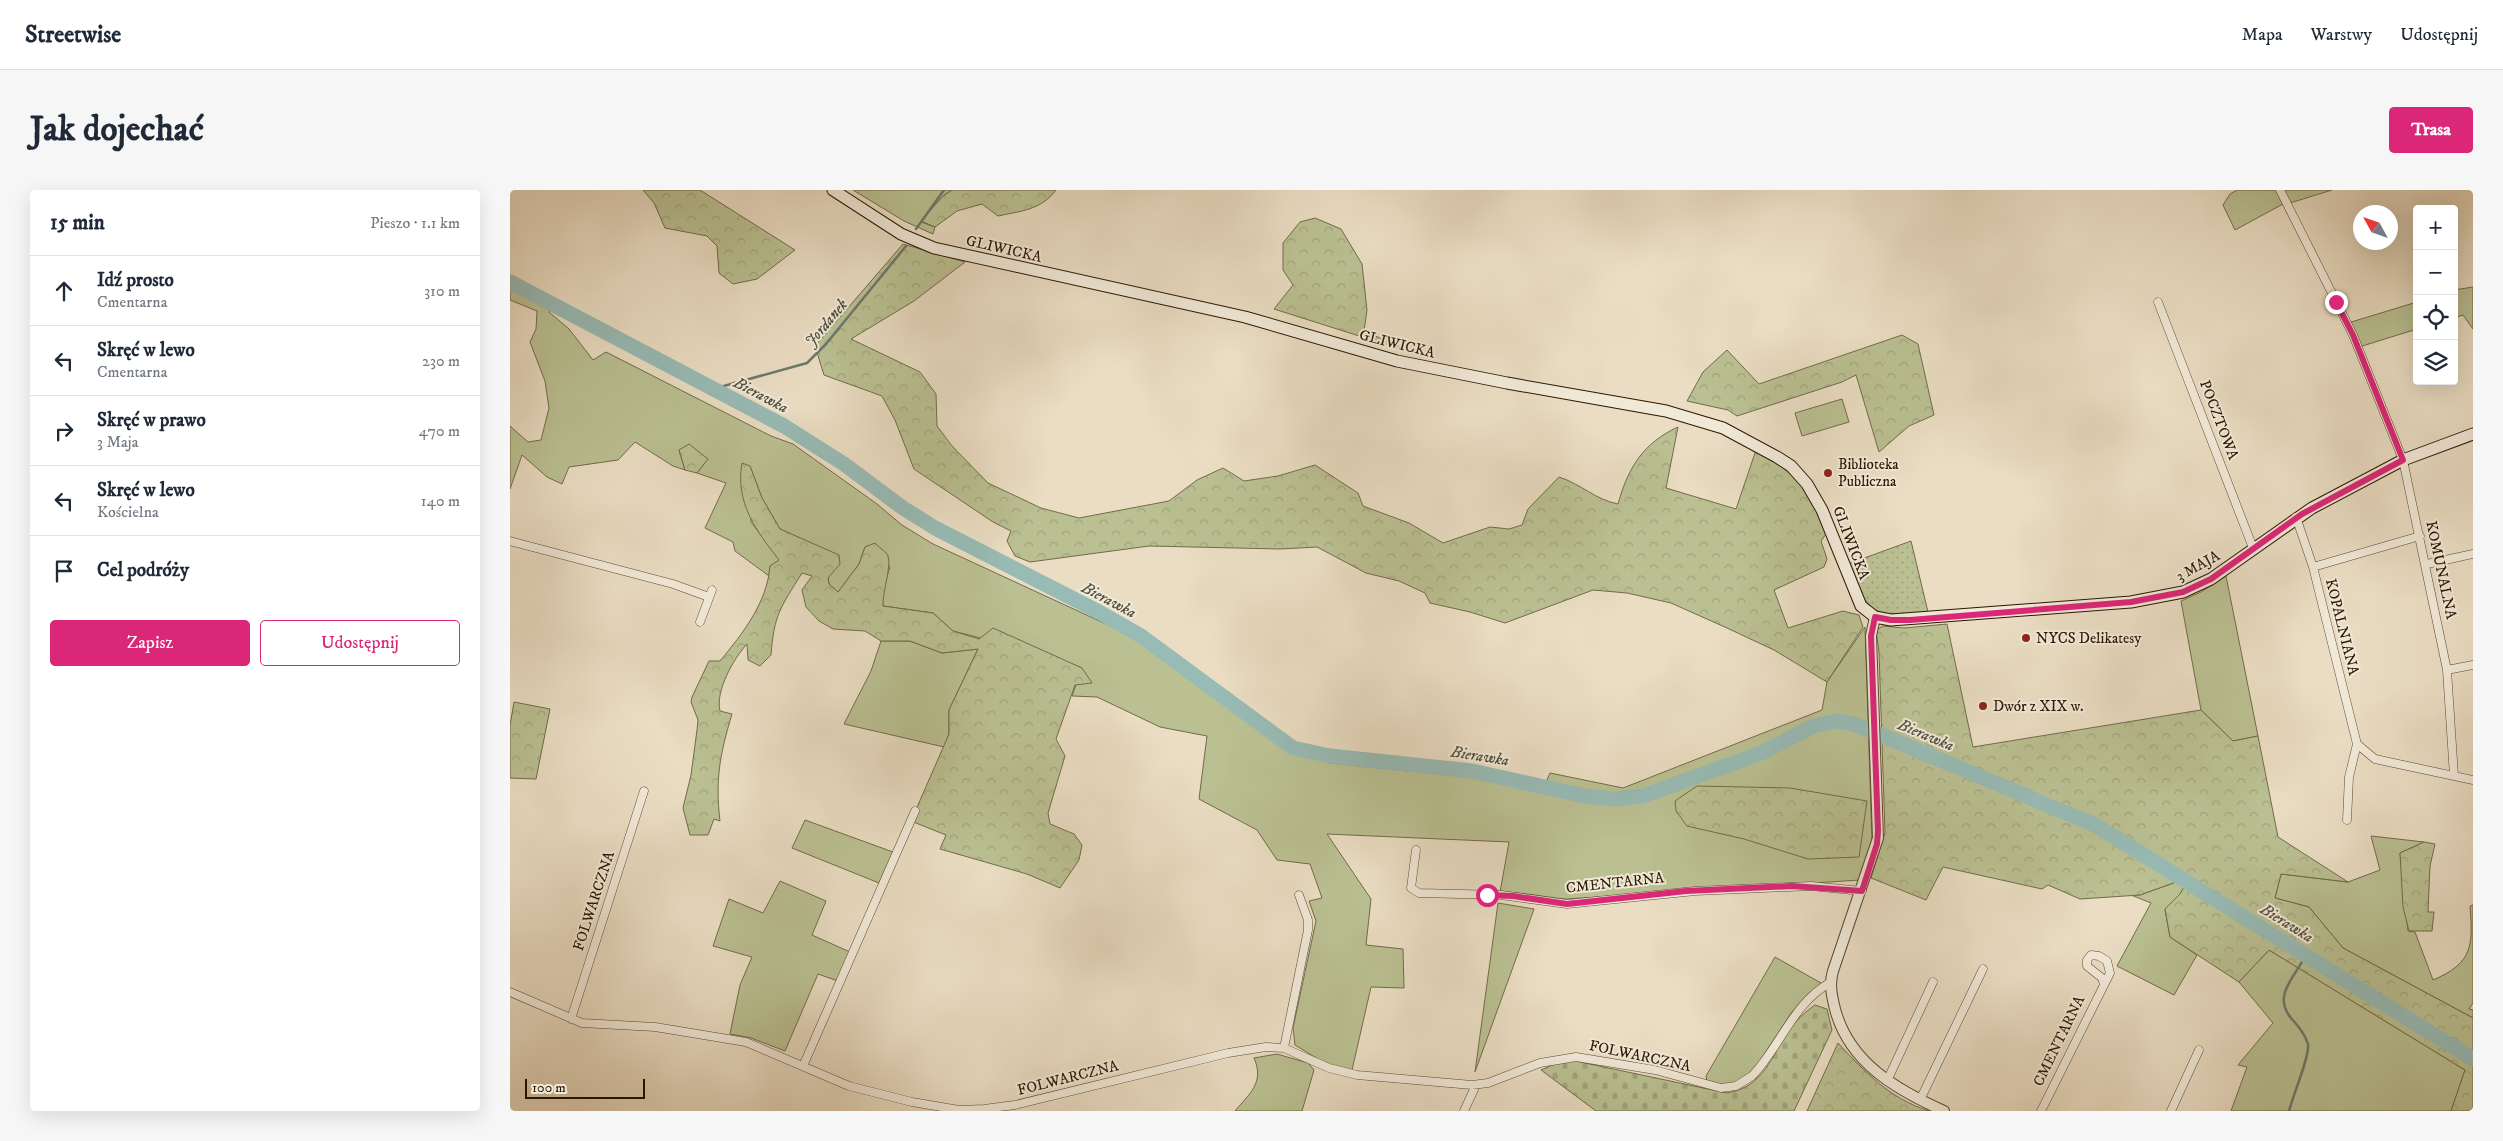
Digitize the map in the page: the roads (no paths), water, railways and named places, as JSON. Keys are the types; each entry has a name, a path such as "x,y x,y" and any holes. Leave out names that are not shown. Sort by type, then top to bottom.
{"main road":[{"name":"GLIWICKA","path":"833,190 896,231 934,248 1245,316 1404,363 1666,411 1723,428 1777,456 1791,466 1807,484 1822,510 1856,598 1865,611 1875,617"},
{"name":"3 MAJA","path":"1875,617 1891,620 1910,620 2161,598 2183,592 2202,584 2296,517 2403,460 2473,434"}],"street":[{"name":"KOMUNALNA","path":"2280,190 2353,335 2403,460 2427,564 2447,670 2454,776"},
{"name":"POCZTOWA","path":"2158,302 2253,548"},
{"name":"KOPALNIANA","path":"2296,517 2313,567 2357,744 2349,777 2347,820"},
{"path":"2313,567 2420,536"},
{"path":"510,541 711,594 700,622"},
{"path":"2427,564 2473,554"},
{"path":"1875,617 1871,631 1878,838 1831,982 1835,1010 1845,1036 1861,1059 1887,1080 1920,1100 1944,1111"},
{"path":"2447,670 2473,665"},
{"path":"2357,744 2375,759 2473,780"},
{"name":"FOLWARCZNA","path":"571,1019 644,791"},
{"path":"803,1066 915,811"},
{"name":"CMENTARNA","path":"1416,850 1411,888 1419,893 1501,895 1567,904 1686,891 1792,886 1862,891"},
{"path":"1284,1048 1308,930 1308,920 1299,895"},
{"path":"1920,1100 1983,969"},
{"name":"FOLWARCZNA","path":"510,992 571,1019 592,1024 651,1026 730,1038 761,1047 838,1082 897,1098 945,1108 973,1110 1027,1102 1243,1049 1266,1047 1284,1048 1329,1068 1357,1075 1476,1085 1493,1082 1540,1063 1581,1057 1661,1071 1716,1087 1736,1086 1749,1079 1759,1069 1802,1005 1831,982"},
{"path":"1887,1080 1933,982"},
{"name":"CMENTARNA","path":"2041,1111 2104,984"},
{"path":"2171,1111 2199,1050"},
{"path":"1464,1111 1476,1085"}],"waterway":[{"name":"Jordanek","path":"916,229 944,190"},
{"name":"Jordanek","path":"713,389 807,363 826,344 906,246"},
{"name":"Bierawka","path":"510,282 784,426 844,464 903,508 935,528 1099,612 1141,636 1293,748 1330,756 1472,771 1585,796 1615,799 1643,796 1761,753 1814,726 1837,721 1857,725 2095,825 2473,1059"},
{"path":"2289,1111 2304,1066 2308,1044 2303,1033 2286,1010 2284,994 2305,956"}],"place":[{"name":"Biblioteka Publiczna","path":"1828,473"},
{"name":"NYCS Delikatesy","path":"2026,638"},
{"name":"Dwór z XIX w.","path":"1983,706"}]}
